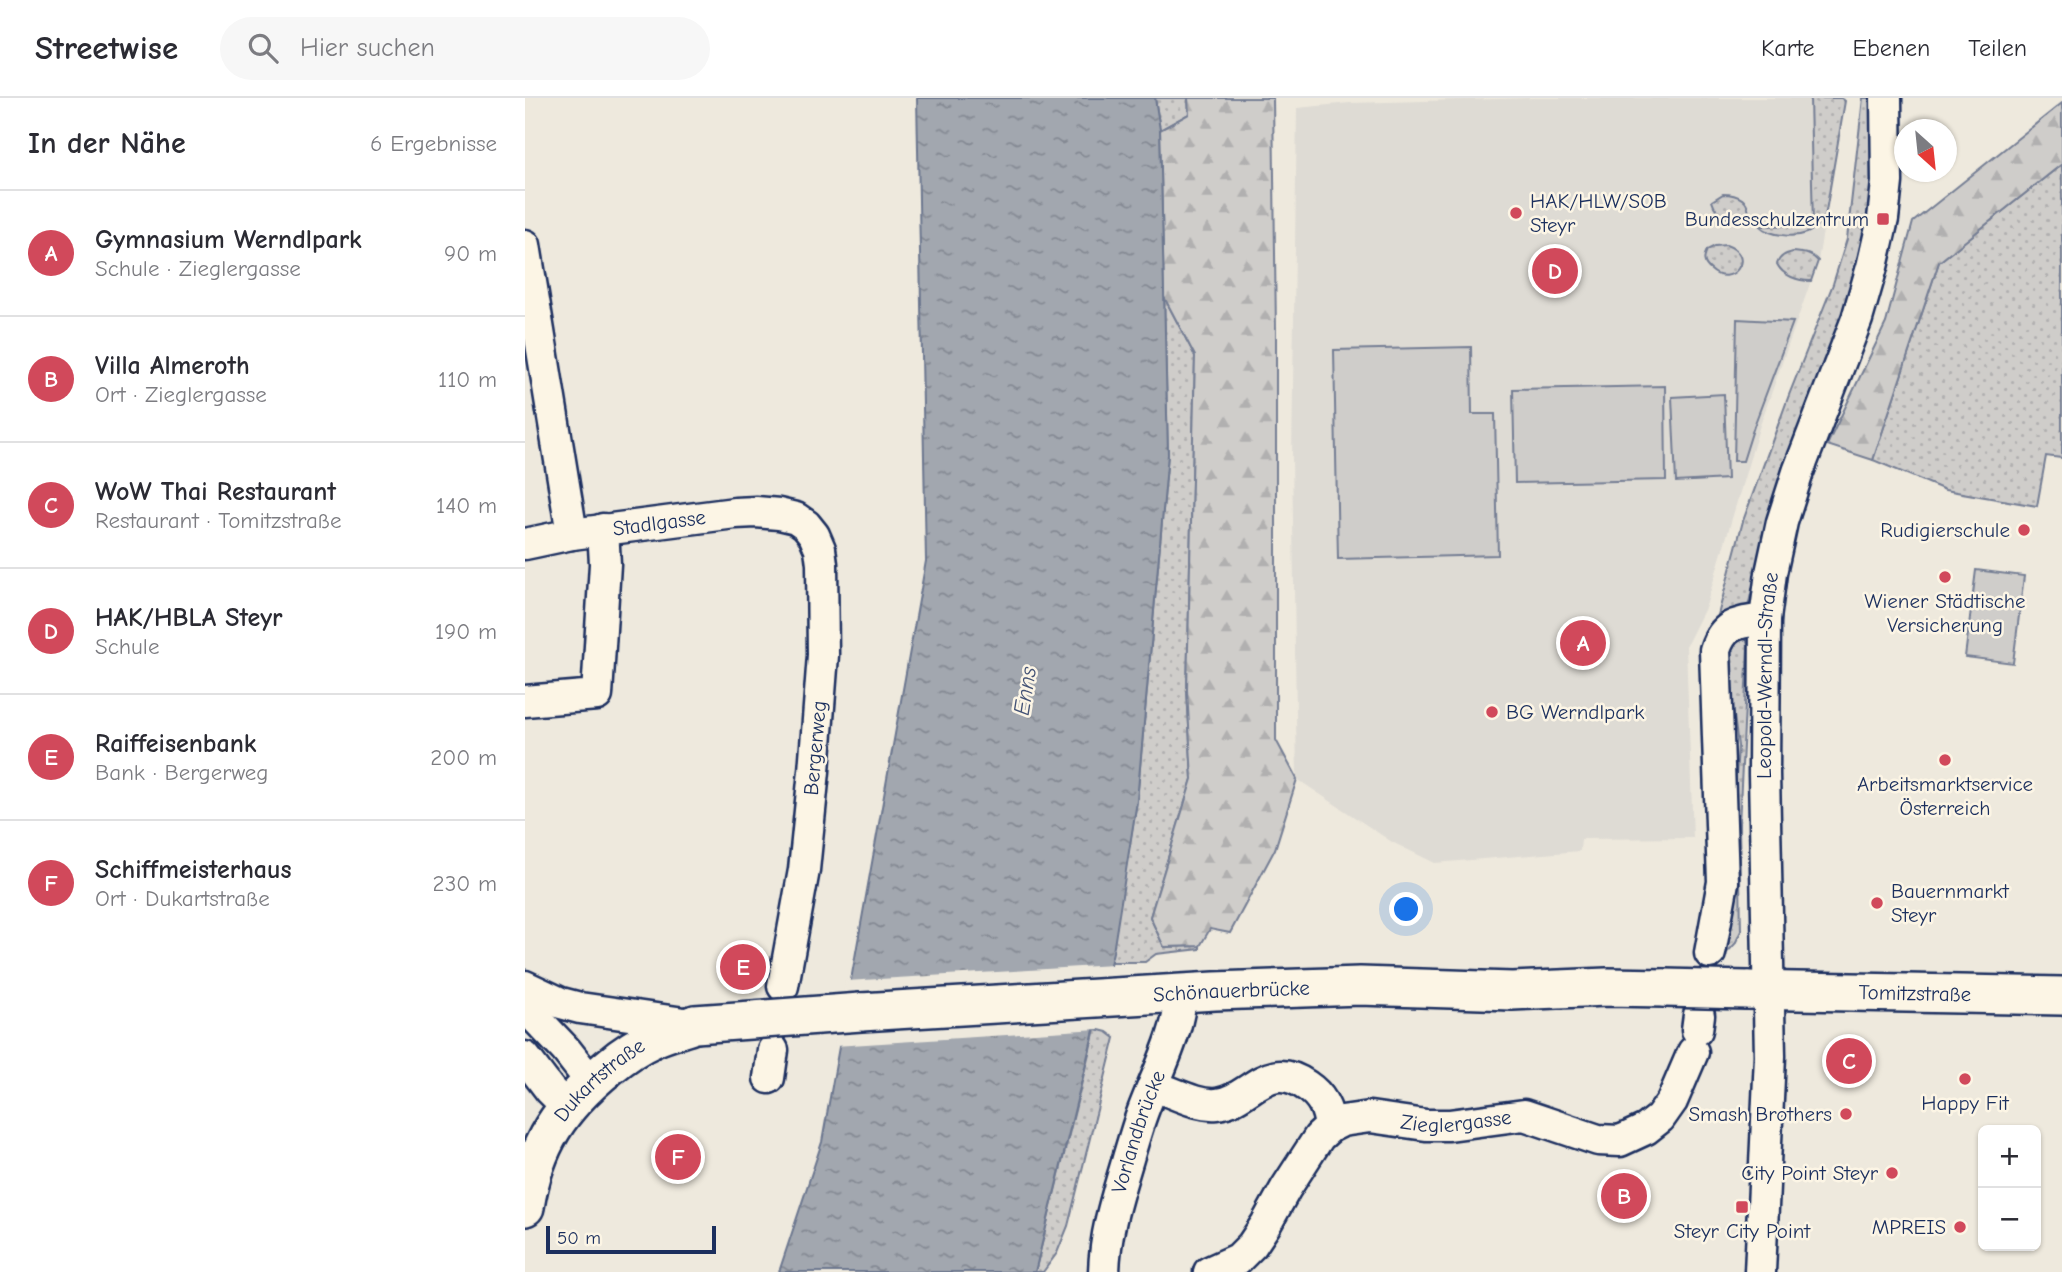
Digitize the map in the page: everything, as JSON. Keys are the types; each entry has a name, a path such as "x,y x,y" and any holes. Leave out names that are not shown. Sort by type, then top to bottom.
{"main road":[{"name":"Schönauerbrücke","path":"695,1024 1181,993 1360,986 1512,990 1607,987 1758,990"},
{"name":"Tomitzstraße","path":"1758,990 2062,996"},
{"name":"Dukartstraße","path":"525,1207 535,1165 546,1140 579,1094 616,1061 646,1042 695,1024"}],"street":[{"name":"Leopold-Werndl-Straße","path":"1760,1272 1770,1056 1758,990 1765,619 1782,522 1798,472 1857,319 1873,267 1887,183 1886,98"},
{"path":"525,245 572,534"},
{"name":"Stadlgasse","path":"525,544 603,529 734,513 756,512 796,518"},
{"name":"Bergerweg","path":"783,986 804,870 823,644 824,598 820,549 814,535 796,518"},
{"path":"525,701 597,695 605,564 603,529"},
{"path":"1710,953 1723,883 1715,650 1719,637 1727,628 1742,622 1765,619"},
{"path":"525,986 561,1003 580,1008 695,1024"},
{"name":"Vorlandbrücke","path":"1104,1272 1105,1248 1112,1212 1143,1111 1178,1017 1181,993"},
{"path":"525,1007 566,1050 579,1094 550,1090 525,1057"},
{"name":"Zieglergasse","path":"1330,1127 1342,1121 1370,1117 1426,1125 1471,1123 1524,1115 1598,1140 1620,1141 1646,1129 1660,1118 1672,1101 1696,1032"},
{"path":"1154,1086 1203,1103 1219,1104 1270,1077 1287,1076 1300,1081 1322,1099 1329,1117 1330,1127 1319,1138 1286,1188 1259,1235 1238,1259 1209,1272"}],"shaded area":[{"path":"1535,98 1845,98 1818,261 1759,428 1706,606 1686,646 1693,838 1581,839 1580,851 1435,863 1392,842 1297,779 1292,457 1297,108 1350,103"}],"green space":[{"path":"1155,98 1188,98 1189,114 1160,130"},
{"path":"1188,98 1273,98 1276,740 1297,779 1275,849 1230,933 1210,929 1200,946 1164,947 1150,917 1192,779 1187,690 1195,356 1164,297 1160,130 1189,114"},
{"path":"1810,98 1841,98 1845,101 1825,217 1802,235 1776,234 1760,226 1813,225"},
{"path":"1863,98 1875,98 1875,152 1870,217 1857,283 1764,537 1748,607 1718,615 1743,521 1833,284 1847,239"},
{"path":"2062,103 2062,164 1939,262 1873,460 1827,445 1886,323 1913,222"},
{"path":"2062,164 2062,458 2046,456 2037,506 1945,490 1873,460 1939,262"},
{"path":"1723,194 1733,195 1746,202 1748,217 1737,220 1727,218 1717,211 1712,201"},
{"path":"1726,245 1740,256 1741,263 1738,269 1726,276 1711,270 1706,265 1705,256 1707,250"},
{"path":"1793,252 1810,255 1818,261 1811,281 1791,277 1777,264 1783,256"},
{"path":"1164,297 1195,356 1187,690 1192,779 1150,917 1164,947 1200,946 1200,949 1156,954 1145,962 1110,962 1137,801 1168,454"},
{"path":"1737,319 1793,322 1743,461 1734,461"},
{"path":"1471,347 1472,414 1495,414 1498,555 1338,559 1334,350"},
{"path":"1665,386 1666,480 1515,483 1513,389"},
{"path":"1724,394 1727,479 1676,482 1672,397"},
{"path":"1976,570 2024,576 2013,663 1965,657"},
{"path":"1743,638 1748,646 1739,825 1741,931 1735,944 1724,956 1738,746 1727,662 1729,647 1735,639"},
{"path":"1095,1029 1107,1032 1115,1038 1068,1226 1057,1253 1043,1272 1035,1272"}],"water":[{"name":"Enns","path":"917,98 1155,98 1160,130 1168,454 1137,801 1113,952 1035,1272 779,1272 822,1142 926,561"}],"pier":[{"path":"1113,965 1098,1029 835,1046 846,981"}],"place":[{"name":"HAK/HLW/SOB Steyr","path":"1516,213"},
{"name":"Bundesschulzentrum","path":"1883,219"},
{"name":"HAK/HBLA Steyr","path":"1555,271"},
{"name":"Rudigierschule","path":"2024,530"},
{"name":"Wiener Städtische Versicherung","path":"1945,577"},
{"name":"Gymnasium Werndlpark","path":"1583,643"},
{"name":"BG Werndlpark","path":"1492,712"},
{"name":"Arbeitsmarktservice Österreich","path":"1945,760"},
{"name":"Bauernmarkt Steyr","path":"1877,903"},
{"name":"Raiffeisenbank","path":"743,967"},
{"name":"WoW Thai Restaurant","path":"1849,1061"},
{"name":"Happy Fit","path":"1965,1079"},
{"name":"Smash Brothers","path":"1846,1114"},
{"name":"Schiffmeisterhaus","path":"678,1157"},
{"name":"City Point Steyr","path":"1892,1173"},
{"name":"Villa Almeroth","path":"1624,1196"},
{"name":"Steyr City Point","path":"1742,1207"},
{"name":"MPREIS","path":"1960,1227"}]}
